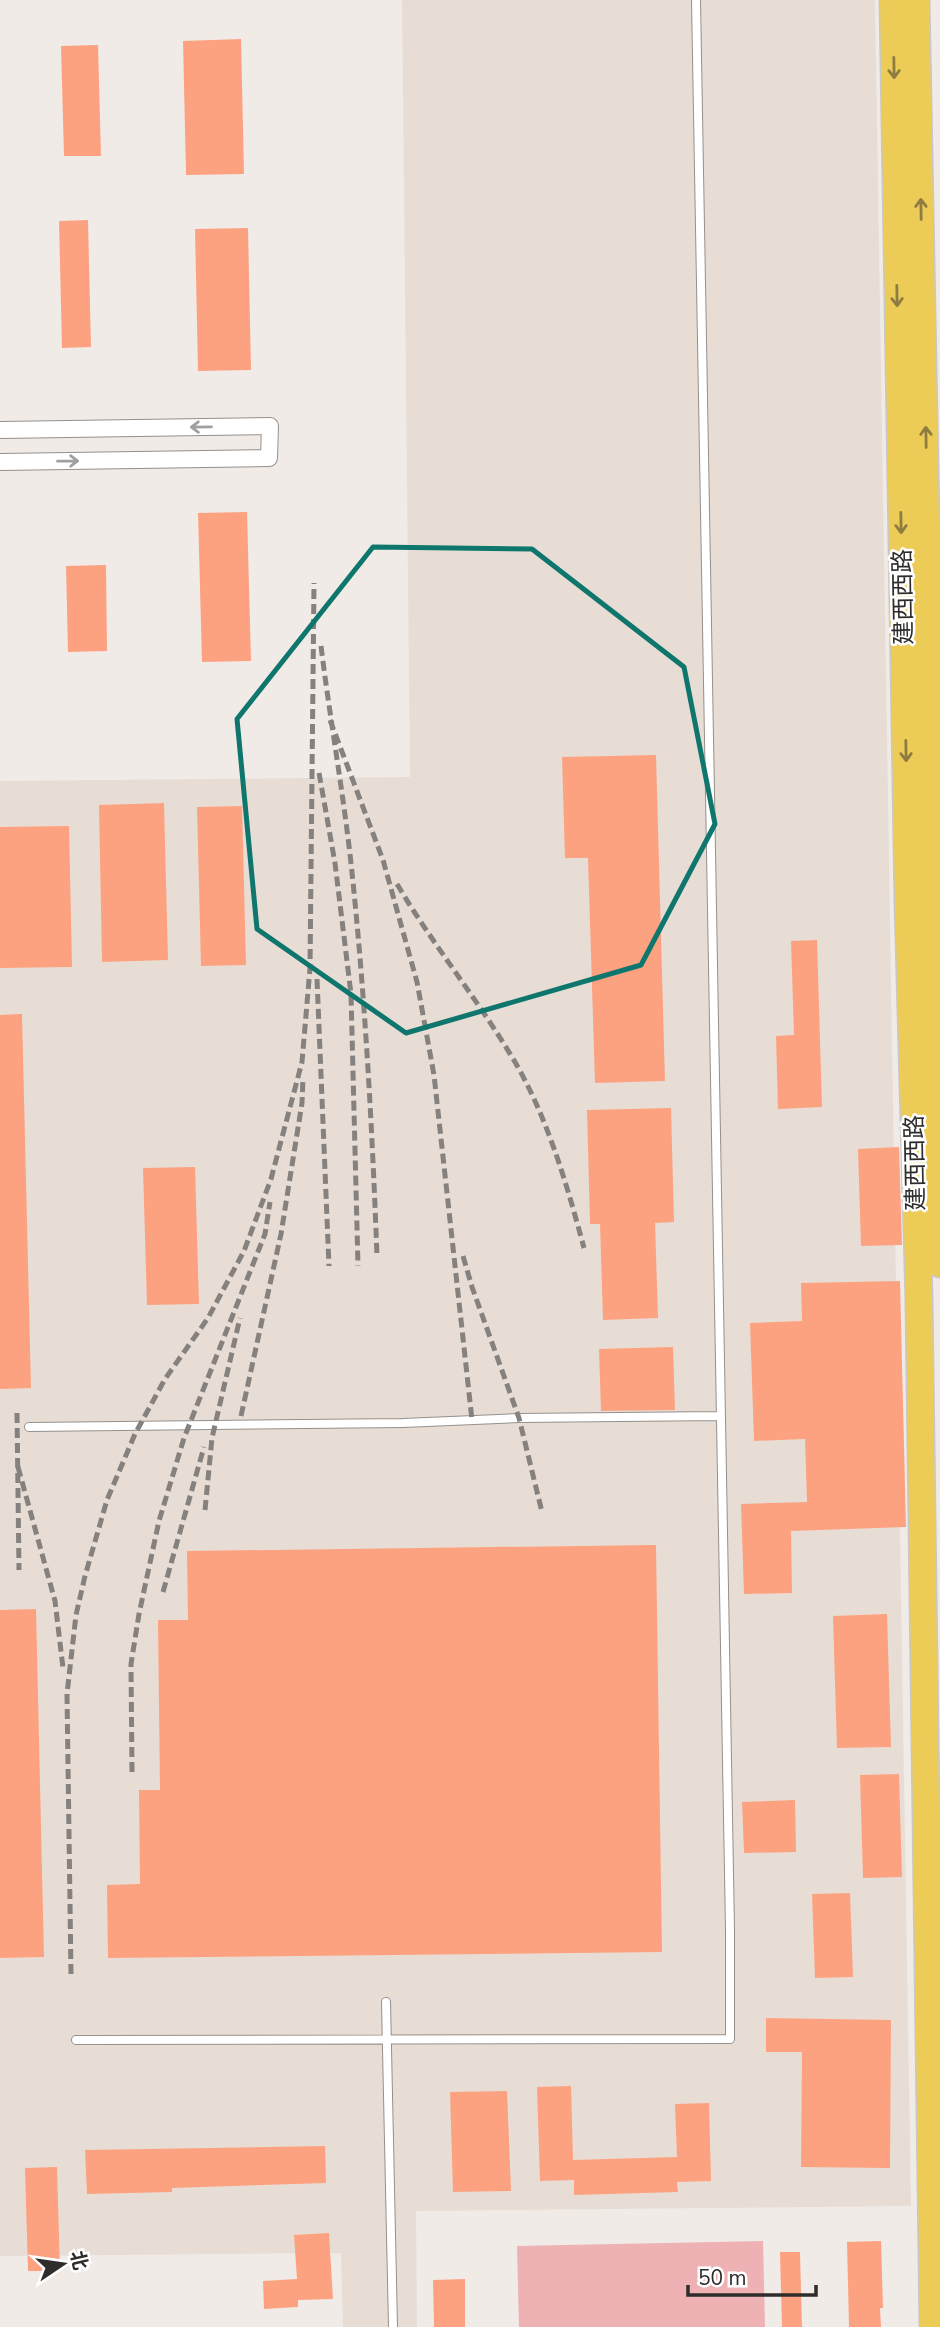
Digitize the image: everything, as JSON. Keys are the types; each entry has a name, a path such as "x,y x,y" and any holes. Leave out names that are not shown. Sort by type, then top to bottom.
{"highway":[{"name":"建西西路","path":"893,0 908,888 919,1300 933,2327"},
{"name":"建西西路","path":"916,0 935,685 940,1264"}],"street":[{"path":"0,430 270,426 269,458 0,462"}],"lane":[{"path":"76,2040 730,2039 696,0"},
{"path":"29,1427 720,1416"},
{"path":"386,2002 393,2327"}],"highlighted area":[{"path":"373,547 532,549 684,667 715,824 641,965 406,1033 257,929 237,719"}],"shaded area":[{"path":"402,0 875,0 911,2206 416,2211 417,2327 343,2327 341,2253 0,2256 0,781 410,777"},
{"path":"763,2241 765,2327 519,2327 517,2246"}],"building":[{"path":"241,39 244,174 186,175 183,41"},
{"path":"98,45 101,156 64,156 61,46"},
{"path":"88,220 91,347 62,348 59,221"},
{"path":"248,228 251,370 198,371 195,229"},
{"path":"247,512 251,661 202,662 198,513"},
{"path":"106,565 107,651 68,652 66,566"},
{"path":"656,755 665,1081 595,1083 588,858 565,858 562,757"},
{"path":"164,803 168,960 102,962 99,805"},
{"path":"242,806 246,965 201,966 197,807"},
{"path":"69,826 72,967 0,968 0,827"},
{"path":"817,940 822,1107 778,1109 776,1036 794,1035 791,941"},
{"path":"22,1014 31,1388 0,1389 0,1015"},
{"path":"671,1108 674,1222 655,1223 658,1318 603,1320 600,1224 590,1224 587,1110"},
{"path":"899,1147 902,1245 861,1246 858,1149"},
{"path":"195,1167 199,1304 147,1305 143,1168"},
{"path":"900,1281 906,1527 791,1531 792,1593 744,1594 741,1504 807,1502 805,1439 754,1441 750,1323 802,1321 801,1283"},
{"path":"673,1347 675,1410 601,1411 599,1349"},
{"path":"656,1545 662,1952 108,1958 107,1885 140,1884 139,1790 160,1790 158,1620 188,1620 187,1551"},
{"path":"36,1609 44,1957 0,1958 0,1610"},
{"path":"887,1614 891,1747 837,1748 833,1616"},
{"path":"899,1774 902,1877 863,1878 860,1775"},
{"path":"795,1800 796,1852 744,1853 742,1802"},
{"path":"850,1893 853,1977 815,1978 812,1894"},
{"path":"766,2018 891,2020 890,2168 801,2167 802,2052 766,2052"},
{"path":"571,2086 573,2160 677,2157 675,2104 709,2103 711,2181 677,2182 678,2192 574,2195 574,2180 540,2181 537,2087"},
{"path":"507,2091 511,2191 453,2192 450,2092"},
{"path":"325,2146 326,2183 87,2194 85,2150"},
{"path":"57,2167 60,2271 28,2271 25,2168"},
{"path":"329,2233 333,2299 298,2300 298,2307 264,2309 263,2281 297,2279 294,2235"},
{"path":"881,2241 881,2327 849,2327 847,2242"},
{"path":"780,2252 800,2252 802,2327 782,2327"},
{"path":"465,2279 465,2327 434,2327 433,2280"}],"railway":[{"path":"71,1974 67,1694 76,1615 85,1576 107,1500 135,1434 165,1379 208,1318 244,1251 271,1179 302,1062 310,968 314,583"},
{"path":"321,646 356,912 377,1256"},
{"path":"330,720 383,860 417,982 434,1075 472,1420"},
{"path":"319,773 335,863 351,994 358,1266"},
{"path":"397,884 501,1039 527,1084 556,1153 584,1248"},
{"path":"317,979 329,1266"},
{"path":"241,1416 281,1234 302,1103 303,1078"},
{"path":"132,1772 131,1664 159,1521 184,1438 265,1234 270,1202"},
{"path":"463,1256 519,1418 542,1512"},
{"path":"205,1510 212,1438 240,1318"},
{"path":"17,1413 19,1570"},
{"path":"163,1592 204,1447"},
{"path":"18,1467 55,1601 63,1668"}]}
